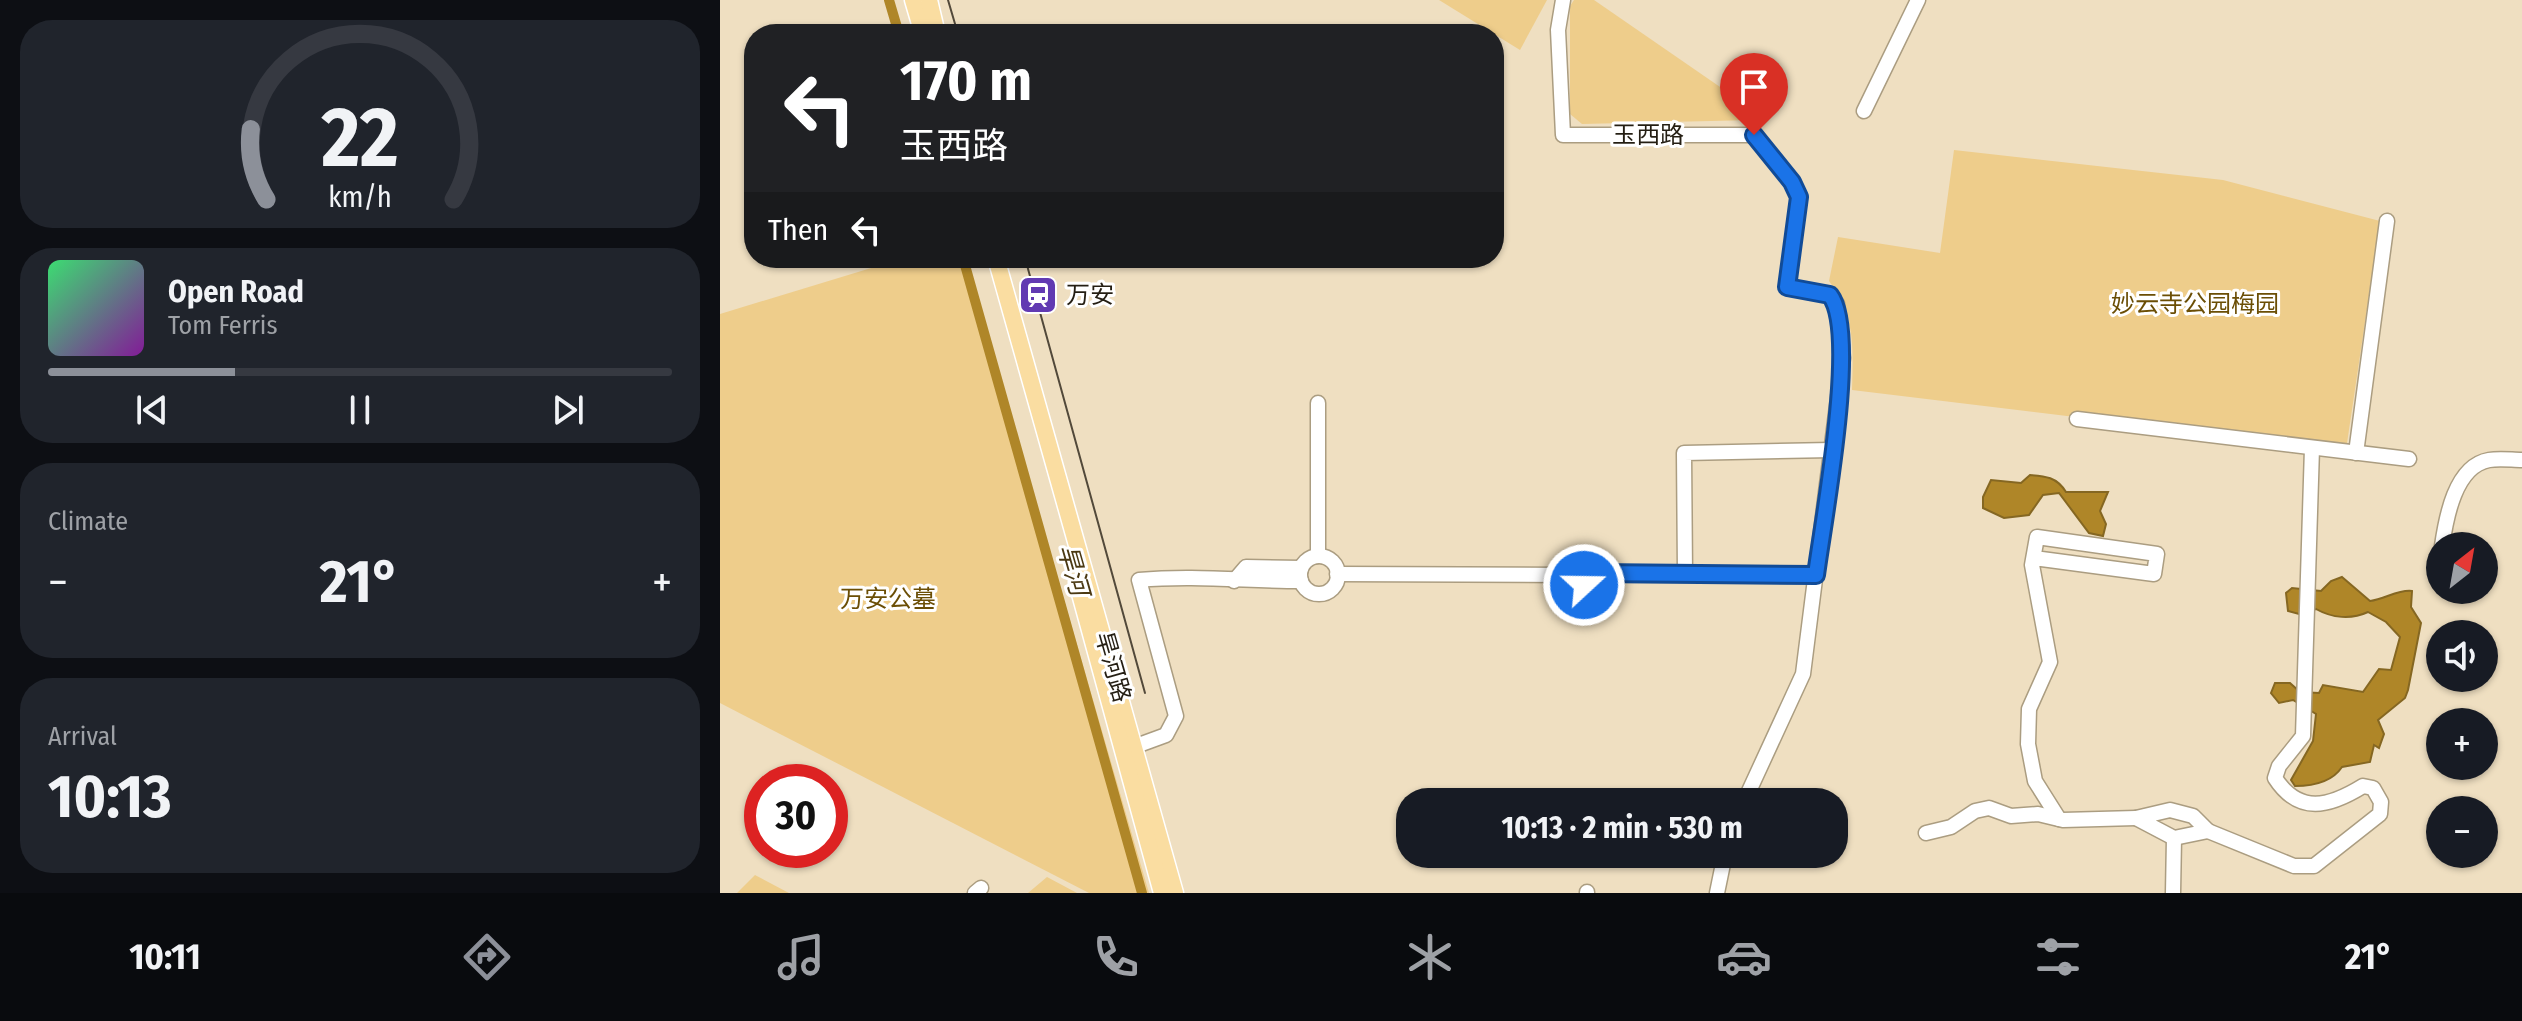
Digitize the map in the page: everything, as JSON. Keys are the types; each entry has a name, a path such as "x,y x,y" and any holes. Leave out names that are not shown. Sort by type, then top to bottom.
{"main road":[{"path":"913,0 920,24"},
{"path":"929,0 935,24"},
{"name":"旱河路","path":"989,268 1162,893"},
{"name":"旱河路","path":"999,268 1175,893"}],"street":[{"name":"玉西路","path":"1563,0 1558,30 1563,135 1754,135 1792,182 1799,197 1787,287 1830,295 1837,304 1843,358 1803,674 1750,788"},
{"path":"1864,111 1918,0"},
{"path":"2356,453 2387,221"},
{"path":"1318,403 1318,556"},
{"path":"2077,419 2409,459"},
{"path":"1926,833 1951,827 1975,811 1989,808 2011,816 2038,814 2059,819 2136,818 2170,810 2193,816 2208,831 2294,866 2314,866 2380,814 2381,802 2373,788 2363,786 2339,801 2303,803 2292,800 2275,778 2279,766 2303,736 2312,448"},
{"path":"1685,574 1684,453 1832,450"},
{"path":"2445,532 2452,499 2471,470 2487,460 2522,460"},
{"path":"2034,558 2154,574 2157,554 2037,537 2034,558 2036,595 2050,662 2029,709 2028,744 2035,781 2059,819"},
{"path":"1318,556 1333,563 1337,574 1334,586 1325,593 1313,593 1301,574 1310,558 1318,556"},
{"path":"1337,574 1568,575 1573,584 1580,586 1588,583 1592,573 1816,575"},
{"path":"1136,746 1166,735 1176,716 1139,580 1185,576 1234,581 1301,574"},
{"path":"2136,818 2174,838 2208,831"},
{"path":"2173,893 2174,838"},
{"path":"1717,893 1722,868"}],"green space":[{"path":"1439,0 1547,0 1520,50 1504,40 1504,24 1478,24"},
{"path":"1574,0 1594,0 1752,109 1754,120 1582,124 1570,114 1570,6"},
{"name":"妙云寺公园梅园","path":"1954,150 2223,180 2380,221 2346,450 1852,390 1851,333 1844,307 1829,281 1838,237 1940,253"},
{"name":"万安公墓","path":"871,268 968,268 1149,893 1089,893 848,769 848,764 838,764 720,703 720,314"},
{"path":"755,875 789,893 737,893"},
{"path":"1047,877 1077,893 1028,893"}],"shaded area":[{"path":"2030,475 2055,480 2066,492 2108,492 2100,511 2106,524 2103,536 2089,533 2059,493 2043,495 2029,515 2004,518 1983,508 1983,497 1991,480 2021,483"},
{"path":"2342,577 2370,601 2412,591 2411,607 2421,623 2408,690 2405,698 2378,720 2384,734 2379,748 2374,745 2370,762 2342,767 2322,782 2295,786 2291,780 2313,741 2316,714 2293,700 2279,703 2271,693 2275,683 2290,683 2300,692 2319,693 2323,685 2363,692 2379,669 2391,670 2400,637 2386,622 2368,612 2342,617 2316,609 2299,614 2288,611 2286,593 2292,588 2321,591 2331,581"}],"waterway":[{"name":"旱河","path":"889,0 896,24"},
{"name":"旱河","path":"966,268 1142,893"}],"tram line":[{"path":"948,0 955,24"},
{"path":"1028,268 1145,693"}],"place":[{"name":"万安","path":"1038,295"}],"route":[{"path":"1584,585 1592,573 1816,575 1843,358 1837,304 1830,295 1787,287 1799,197 1792,182 1754,135"}]}
